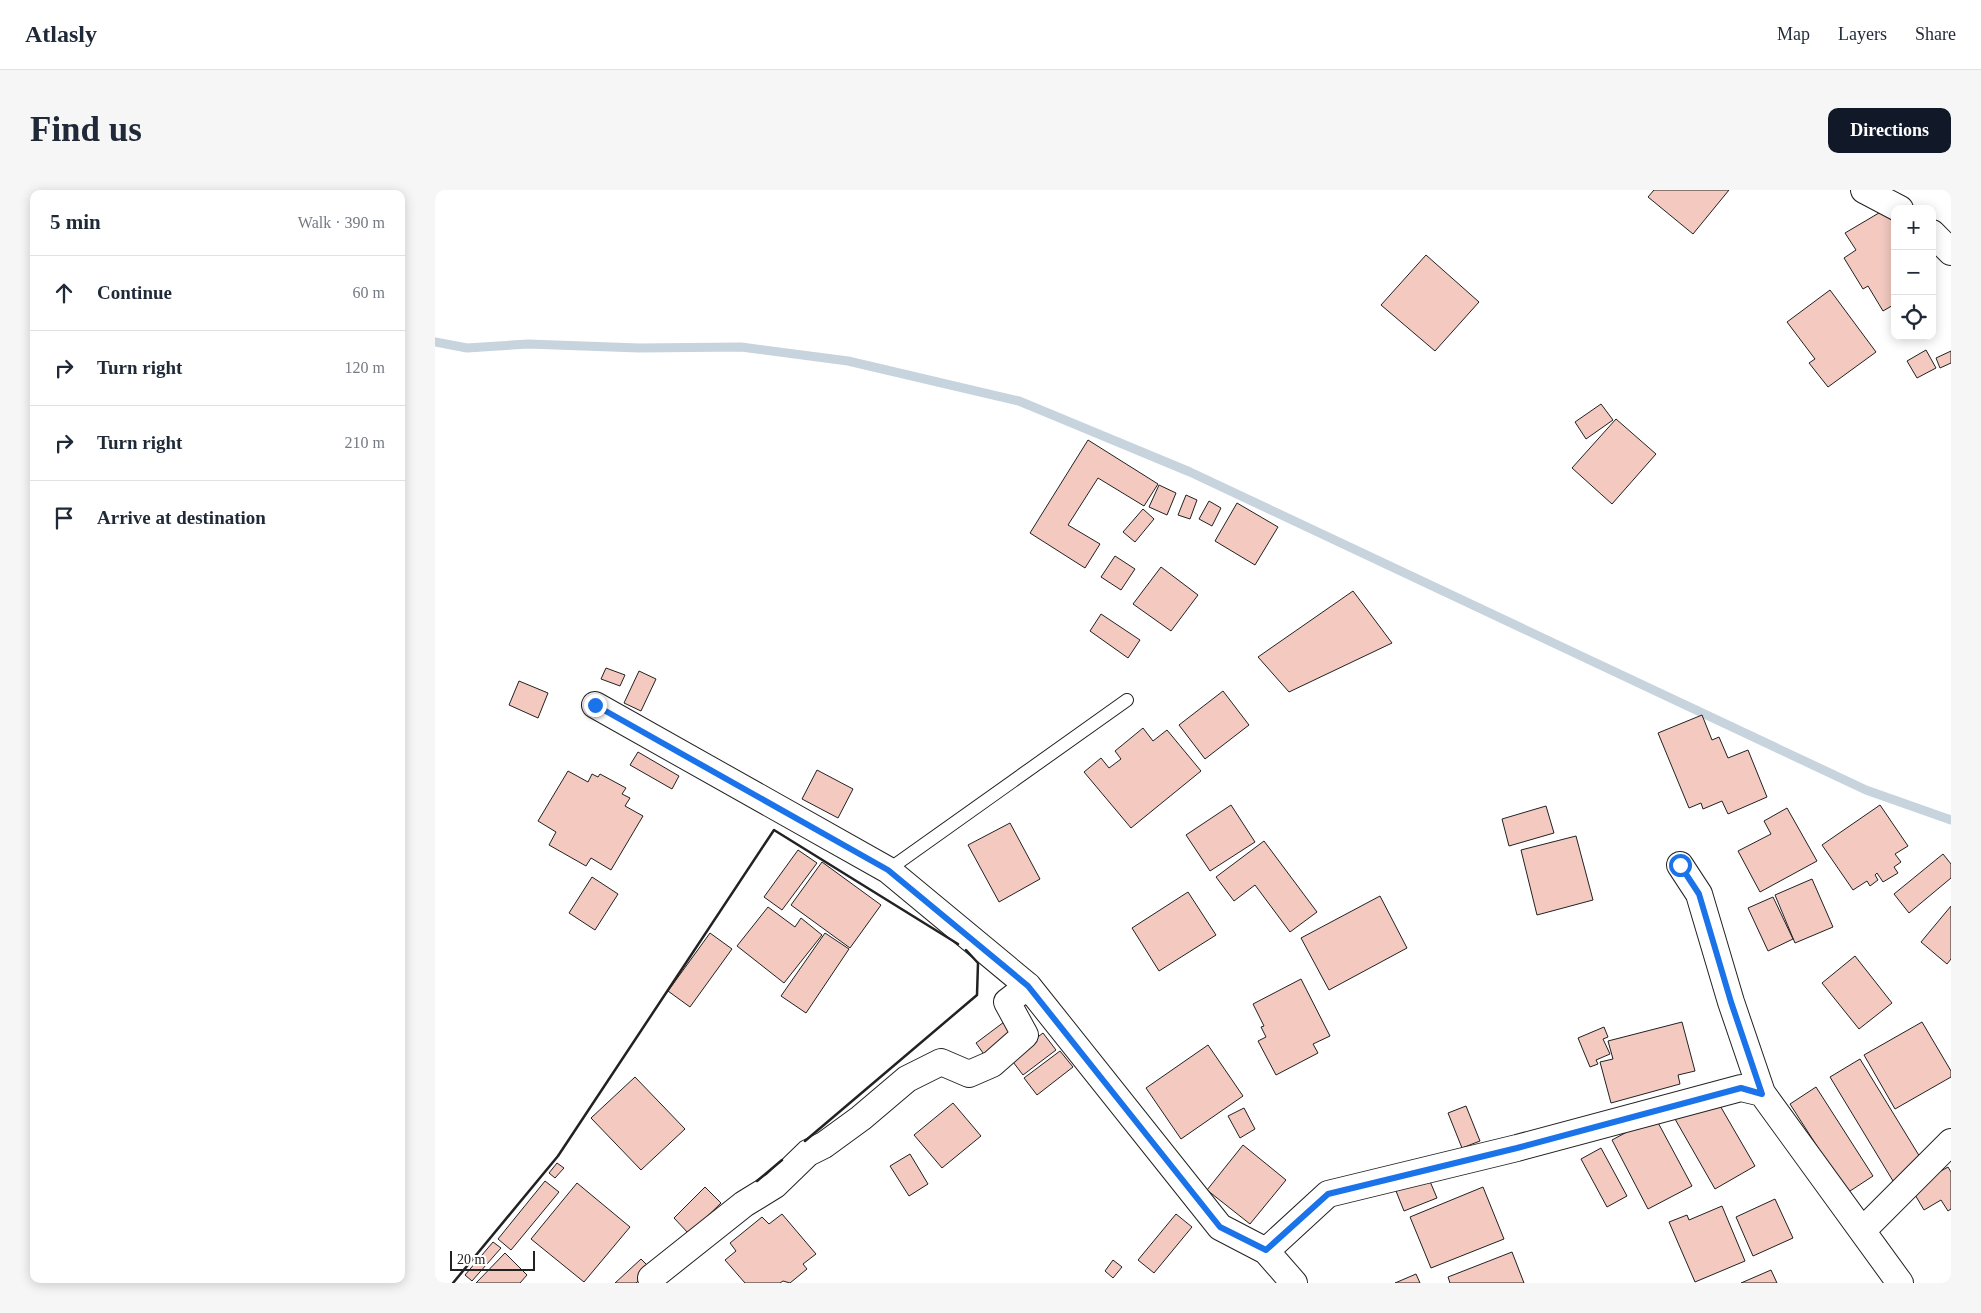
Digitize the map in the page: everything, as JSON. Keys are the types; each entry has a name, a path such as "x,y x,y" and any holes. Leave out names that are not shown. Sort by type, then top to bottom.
{"street":[{"path":"1864,190 1892,205"},
{"path":"1936,237 1951,252"},
{"path":"595,705 888,870 1028,986 1220,1227 1266,1250 1294,1283"},
{"path":"1680,865 1699,894 1731,1002 1762,1094 1900,1283"},
{"path":"651,1278 744,1204 775,1185 808,1153 824,1145 839,1134 907,1078 941,1062 969,1074 992,1064 1025,1036 1007,1002 1028,986"},
{"path":"1266,1250 1328,1194 1517,1148 1741,1088 1762,1094"},
{"path":"1863,1230 1951,1142"}],"lane":[{"path":"888,870 1127,700"}],"building":[{"path":"1654,190 1729,190 1693,234 1648,197"},
{"path":"1889,207 1891,210 1891,306 1883,311 1868,286 1863,289 1844,258 1856,250 1845,233"},
{"path":"1426,255 1479,302 1435,351 1381,305"},
{"path":"1830,290 1876,352 1828,387 1809,363 1815,359 1787,322"},
{"path":"1926,350 1936,368 1917,378 1907,361"},
{"path":"1951,351 1951,363 1940,368 1936,358"},
{"path":"1601,404 1613,420 1586,439 1575,422"},
{"path":"1616,419 1656,454 1612,504 1572,468"},
{"path":"1088,440 1158,484 1144,506 1098,478 1068,525 1100,544 1085,568 1030,533"},
{"path":"1159,485 1176,493 1167,515 1149,507"},
{"path":"1186,495 1197,500 1190,519 1178,515"},
{"path":"1209,501 1221,508 1212,526 1199,519"},
{"path":"1237,503 1278,527 1255,565 1215,541"},
{"path":"1143,509 1154,519 1135,542 1123,532"},
{"path":"1115,556 1135,569 1121,590 1101,577"},
{"path":"1161,567 1198,595 1171,631 1133,604"},
{"path":"1353,591 1392,643 1289,692 1258,657"},
{"path":"1101,614 1140,640 1128,658 1090,631"},
{"path":"606,668 625,675 620,686 601,679"},
{"path":"639,671 656,679 641,711 624,703"},
{"path":"519,681 548,693 538,718 509,705"},
{"path":"1223,691 1249,725 1205,759 1179,725"},
{"path":"1702,715 1712,740 1719,737 1728,758 1748,750 1767,797 1728,814 1722,801 1703,809 1701,803 1689,808 1658,733"},
{"path":"1143,728 1153,741 1167,730 1201,771 1131,828 1084,772 1101,758 1109,768 1121,759 1115,751"},
{"path":"638,752 679,776 672,789 630,765"},
{"path":"817,770 853,789 838,818 802,799"},
{"path":"568,771 588,782 592,774 598,777 600,774 626,788 622,794 630,798 625,806 643,816 611,870 591,858 586,866 549,845 556,832 538,821"},
{"path":"1231,805 1255,842 1210,871 1186,835"},
{"path":"1880,805 1908,846 1895,854 1901,862 1894,867 1898,873 1883,882 1877,873 1875,875 1878,880 1870,886 1867,881 1853,890 1822,845"},
{"path":"1546,806 1554,833 1509,846 1502,819"},
{"path":"1787,808 1817,861 1760,892 1738,851 1771,834 1764,821"},
{"path":"1010,823 1040,879 999,902 968,845"},
{"path":"1576,836 1593,900 1537,915 1521,850"},
{"path":"1264,841 1317,912 1290,932 1255,885 1234,901 1216,877"},
{"path":"798,850 817,863 782,910 764,897"},
{"path":"1943,854 1951,864 1951,878 1909,913 1894,894"},
{"path":"822,862 881,905 850,948 791,905"},
{"path":"592,877 618,894 595,930 569,913"},
{"path":"1812,879 1833,927 1795,943 1775,895"},
{"path":"1188,892 1216,935 1159,971 1132,928"},
{"path":"1380,896 1407,948 1329,990 1301,938"},
{"path":"1773,897 1793,939 1768,951 1748,908"},
{"path":"1951,906 1951,959 1947,964 1921,942"},
{"path":"768,907 795,927 801,918 822,935 784,983 737,946"},
{"path":"710,933 732,949 690,1007 668,991"},
{"path":"825,933 849,949 806,1013 781,996"},
{"path":"1855,956 1892,1003 1859,1029 1822,983"},
{"path":"1301,979 1330,1036 1313,1044 1318,1053 1276,1075 1258,1041 1266,1037 1261,1027 1264,1026 1253,1004"},
{"path":"1008,1019 1020,1035 988,1060 976,1043"},
{"path":"1682,1022 1695,1071 1678,1075 1680,1084 1611,1103 1600,1062 1613,1059 1608,1041"},
{"path":"1922,1022 1951,1071 1951,1077 1895,1109 1864,1055"},
{"path":"1604,1027 1608,1037 1603,1039 1610,1054 1596,1060 1598,1064 1590,1067 1578,1038"},
{"path":"1043,1033 1056,1050 1023,1075 1010,1058"},
{"path":"1208,1045 1243,1096 1181,1139 1146,1088"},
{"path":"1060,1051 1073,1067 1037,1095 1024,1078"},
{"path":"1860,1059 1923,1162 1893,1181 1830,1077"},
{"path":"635,1077 685,1129 641,1170 591,1118"},
{"path":"1816,1087 1873,1176 1847,1193 1790,1104"},
{"path":"1715,1097 1755,1166 1715,1189 1675,1119"},
{"path":"953,1103 981,1136 942,1168 914,1135"},
{"path":"1466,1106 1480,1141 1462,1148 1448,1113"},
{"path":"1244,1108 1255,1129 1240,1138 1228,1116"},
{"path":"1655,1117 1692,1186 1648,1209 1612,1140"},
{"path":"1243,1145 1286,1180 1250,1224 1207,1190"},
{"path":"1601,1148 1627,1196 1607,1207 1581,1159"},
{"path":"910,1154 928,1184 909,1196 890,1166"},
{"path":"557,1163 564,1168 555,1178 549,1173"},
{"path":"1948,1167 1951,1172 1951,1209 1948,1211 1941,1200 1924,1210 1911,1188"},
{"path":"1429,1179 1437,1198 1404,1211 1396,1191"},
{"path":"545,1181 559,1192 511,1250 498,1239"},
{"path":"577,1183 630,1227 584,1282 531,1239"},
{"path":"705,1187 721,1203 689,1234 674,1218"},
{"path":"1483,1187 1504,1239 1431,1268 1410,1217"},
{"path":"1775,1199 1793,1238 1753,1256 1736,1217"},
{"path":"1722,1206 1745,1261 1695,1282 1669,1222 1687,1215 1689,1220"},
{"path":"782,1214 816,1254 803,1264 807,1269 790,1283 783,1281 780,1283 745,1283 725,1260 736,1251 730,1243 762,1217 769,1224"},
{"path":"1176,1214 1192,1227 1154,1273 1138,1260"},
{"path":"493,1242 501,1248 472,1281 465,1275"},
{"path":"1512,1252 1524,1283 1450,1283 1448,1277"},
{"path":"505,1253 527,1275 520,1283 476,1283"},
{"path":"641,1259 651,1269 636,1283 615,1283"},
{"path":"1113,1260 1122,1267 1113,1278 1105,1271"},
{"path":"1771,1270 1777,1283 1741,1283"},
{"path":"1416,1274 1420,1283 1395,1283"}],"waterway":[{"path":"435,342 467,348 528,344 639,348 741,347 848,361 1019,401 1190,472 1866,790 1951,820"}],"wall":[{"path":"453,1283 558,1156 774,830 958,944"},
{"path":"805,1141 977,995 978,963 966,950"},
{"path":"757,1181 782,1160"}],"route":[{"path":"595,705 888,870 1028,986 1220,1227 1266,1250 1328,1194 1517,1148 1741,1088 1762,1094 1731,1002 1699,894 1680,865"}]}
